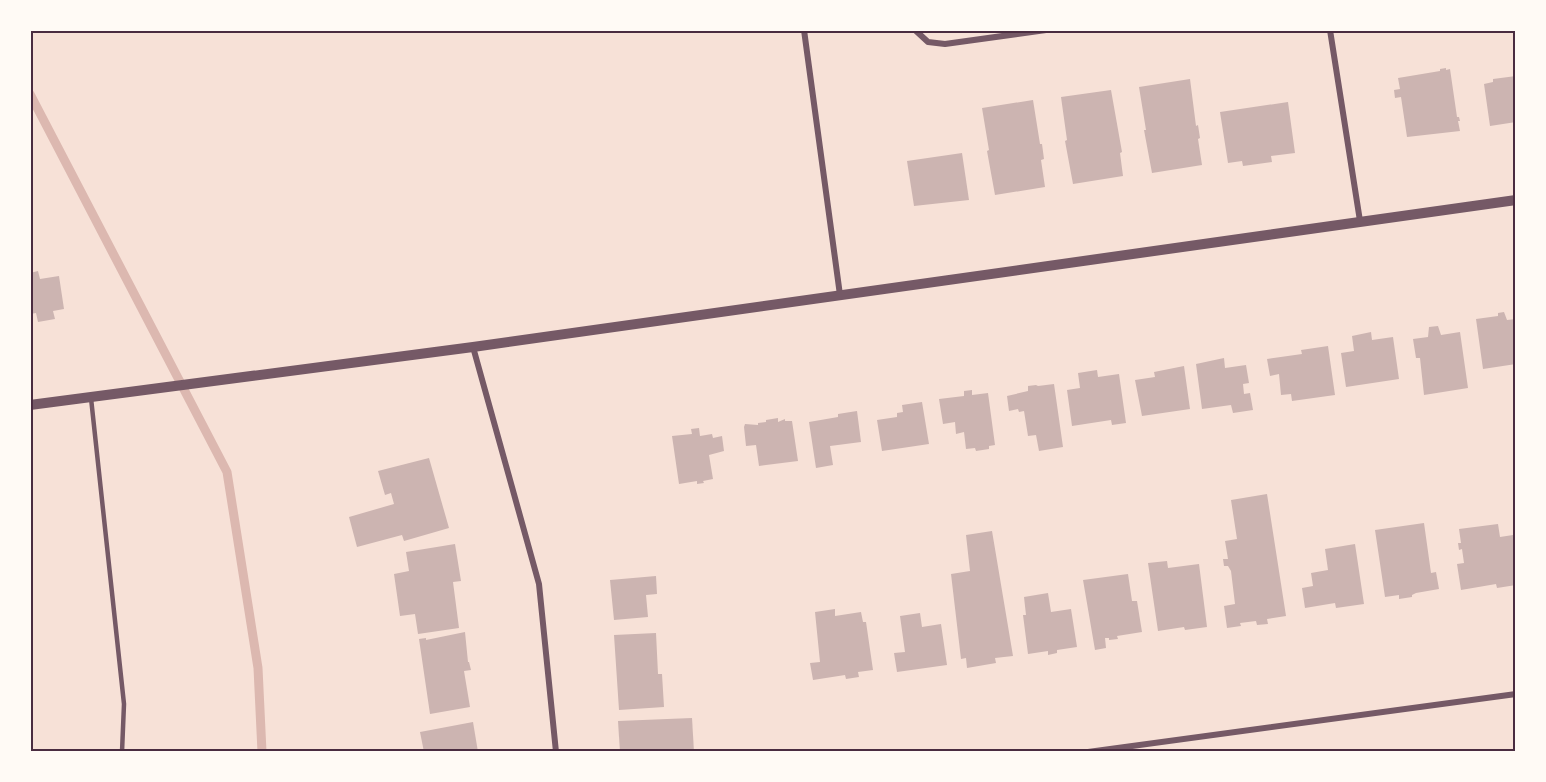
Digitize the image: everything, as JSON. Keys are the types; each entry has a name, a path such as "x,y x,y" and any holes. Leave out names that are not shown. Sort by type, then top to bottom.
{"street":[{"path":"804,30 840,295"},
{"path":"915,30 928,42 945,44 1046,30"},
{"path":"1330,30 1360,221"},
{"path":"30,405 473,347 1516,200"},
{"path":"473,347 539,584 556,752"},
{"path":"1088,752 1516,694"}],"lane":[{"path":"91,398 124,704 122,752"}],"building":[{"path":"1446,68 1446,70 1450,69 1460,131 1407,137 1401,97 1395,98 1394,90 1400,89 1398,78"},
{"path":"1516,76 1516,122 1490,126 1484,84 1493,82 1493,79"},
{"path":"1190,79 1202,165 1152,173 1139,87"},
{"path":"1111,90 1122,152 1120,153 1123,176 1073,184 1065,141 1067,140 1061,97"},
{"path":"1033,100 1040,144 1042,144 1044,159 1041,160 1045,187 995,195 982,108"},
{"path":"1288,102 1295,153 1271,156 1272,162 1243,166 1242,161 1228,163 1220,112"},
{"path":"962,153 969,200 914,206 907,161"},
{"path":"38,271 40,279 59,276 64,309 53,311 55,319 38,322 36,313 30,314 30,273"},
{"path":"1504,312 1507,320 1516,319 1516,364 1483,369 1476,319 1498,316 1498,313"},
{"path":"1438,326 1441,335 1460,332 1468,388 1424,395 1420,358 1416,358 1413,339 1428,337 1429,327"},
{"path":"1371,332 1372,340 1393,337 1399,379 1346,387 1341,353 1354,351 1352,336"},
{"path":"1328,346 1335,395 1292,401 1291,394 1281,395 1279,374 1270,376 1267,359 1302,354 1301,350"},
{"path":"1224,358 1225,368 1246,365 1249,383 1243,384 1244,394 1250,393 1253,410 1233,413 1231,405 1202,409 1196,364"},
{"path":"1184,366 1190,409 1142,416 1135,380 1155,377 1154,372"},
{"path":"1097,370 1098,377 1119,374 1126,423 1112,425 1111,420 1072,426 1067,390 1080,388 1078,373"},
{"path":"1054,384 1063,447 1039,451 1036,435 1028,436 1024,411 1019,412 1018,409 1009,411 1007,396 1028,391 1028,386"},
{"path":"972,390 972,395 988,393 995,445 989,446 989,449 976,451 975,448 966,449 964,432 956,434 955,422 943,424 939,399 964,396 964,391"},
{"path":"922,402 929,444 882,451 877,420 897,417 897,413 903,412 902,405"},
{"path":"857,411 861,442 830,446 833,465 816,468 809,422"},
{"path":"778,418 778,422 785,419 785,421 792,421 798,461 759,466 756,445 746,446 745,424 758,425 766,420"},
{"path":"699,428 700,436 712,434 713,438 722,436 724,451 709,455 713,479 703,481 704,483 697,484 697,481 679,484 672,436 692,434 691,429"},
{"path":"429,458 449,528 404,541 402,535 357,547 349,517 394,504 391,493 385,495 378,471"},
{"path":"1267,494 1286,616 1267,619 1268,624 1257,625 1256,621 1240,623 1241,626 1227,628 1224,606 1235,604 1231,571 1228,566 1224,566 1223,559 1228,559 1225,541 1237,539 1231,500"},
{"path":"1424,523 1431,573 1436,572 1439,589 1399,599 1399,595 1385,597 1375,530"},
{"path":"1498,524 1500,537 1513,535 1516,585 1497,588 1496,584 1461,590 1457,564 1464,563 1462,549 1459,550 1458,543 1461,543 1459,529"},
{"path":"992,531 1013,656 995,658 996,663 967,668 966,658 961,659 951,574 970,571 966,535"},
{"path":"455,544 461,581 453,582 459,628 418,634 415,614 400,616 394,574 409,571 406,552"},
{"path":"1355,544 1364,604 1336,608 1335,603 1305,608 1302,588 1313,586 1311,573 1328,570 1325,549"},
{"path":"1167,561 1168,568 1199,564 1207,627 1185,630 1184,627 1158,631 1148,563"},
{"path":"1128,574 1132,601 1137,601 1142,632 1117,636 1118,639 1105,638 1106,648 1095,650 1083,580"},
{"path":"656,576 657,594 646,595 648,617 614,620 610,580"},
{"path":"1048,593 1051,612 1071,609 1077,647 1057,650 1057,653 1048,655 1048,651 1028,654 1023,615 1026,615 1024,597"},
{"path":"835,609 835,616 861,612 863,622 866,622 873,670 858,672 859,677 846,679 845,675 813,680 810,663 820,662 815,612"},
{"path":"920,613 922,627 941,624 947,665 897,672 894,653 905,652 900,616"},
{"path":"465,632 471,670 464,671 470,707 430,714 419,639 426,638 426,640"},
{"path":"656,633 658,674 662,674 664,707 619,710 614,635"},
{"path":"692,718 694,752 620,752 618,721"},
{"path":"473,722 478,752 424,752 420,732"}],"waterway":[{"path":"30,94 227,472 258,668 262,752"}]}
